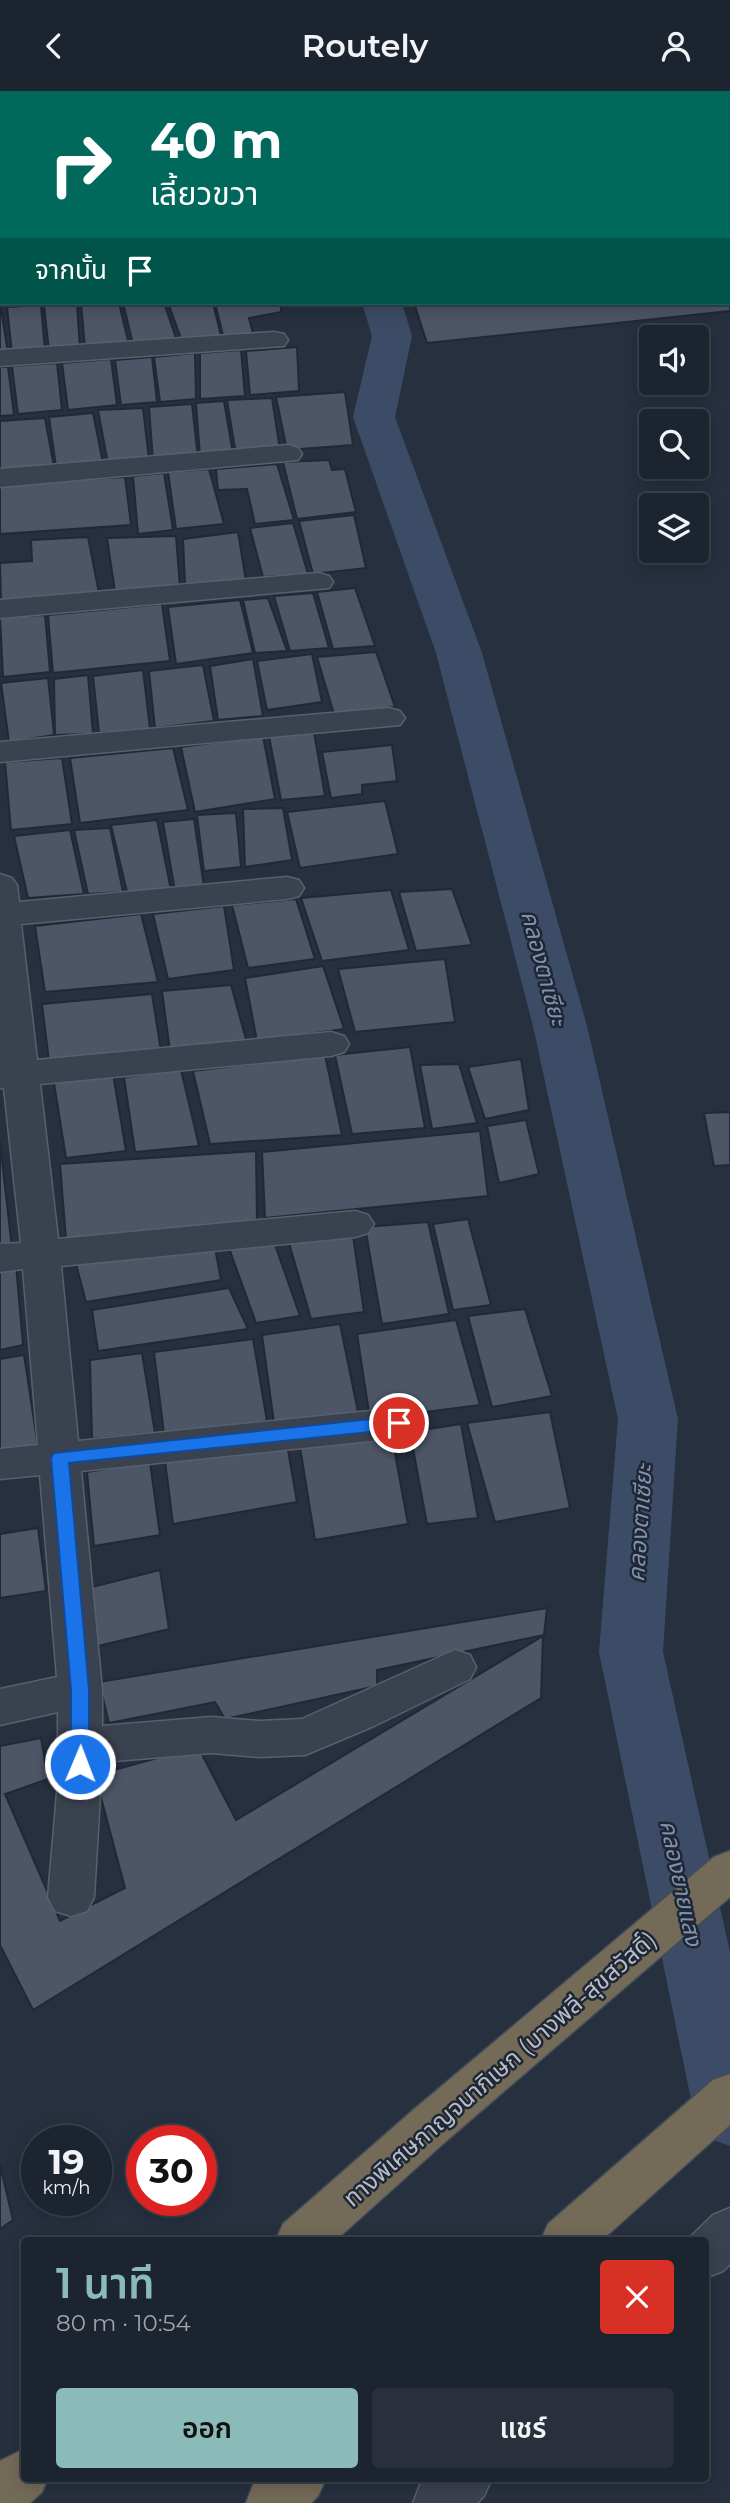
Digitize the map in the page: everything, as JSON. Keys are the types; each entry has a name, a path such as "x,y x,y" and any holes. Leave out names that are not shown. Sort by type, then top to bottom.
{"highway":[{"name":"ทางพิเศษกาญจนาภิเษก (บางพลี-สุขสวัสดิ์)","path":"304,2237 428,2127 730,1870"},
{"path":"569,2237 730,2095"},
{"path":"0,2495 21,2477"},
{"path":"272,2503 296,2482"}],"street":[{"path":"0,358 274,340"},
{"path":"0,478 288,454"},
{"path":"0,609 318,582"},
{"path":"0,752 389,718"},
{"path":"71,1897 81,1746 80,1690 41,1254 11,1075 1,905 287,888"},
{"path":"11,1075 331,1044"},
{"path":"0,1258 355,1224"},
{"path":"0,1464 399,1423"},
{"path":"81,1746 211,1735 261,1739 305,1737 455,1667"},
{"path":"0,1707 80,1690"},
{"path":"709,2251 730,2231"},
{"path":"439,2503 462,2482"}],"building":[{"path":"41,305 45,351 12,353 7,307"},
{"path":"44,305 77,305 80,350 49,351"},
{"path":"81,305 119,305 129,345 85,348"},
{"path":"123,305 165,305 177,341 133,344"},
{"path":"169,305 213,305 222,340 182,341"},
{"path":"216,305 281,305 281,312 249,318 254,337 224,339"},
{"path":"415,305 730,305 730,311 427,343"},
{"path":"0,308 8,353 0,354"},
{"path":"297,347 299,391 250,395 246,351"},
{"path":"241,350 245,396 200,399 200,353"},
{"path":"195,353 196,399 160,402 154,357"},
{"path":"152,357 157,402 121,405 115,360"},
{"path":"111,359 117,405 68,410 62,363"},
{"path":"57,363 62,410 18,414 12,366"},
{"path":"0,367 8,367 14,415 0,416"},
{"path":"345,392 353,445 287,450 276,397"},
{"path":"272,398 280,450 236,455 227,400"},
{"path":"224,401 233,454 200,456 196,403"},
{"path":"192,404 198,458 153,461 149,407"},
{"path":"143,408 149,460 108,464 98,410"},
{"path":"93,413 103,463 56,467 49,417"},
{"path":"45,418 54,467 0,472 0,421"},
{"path":"329,460 332,470 345,469 356,512 297,519 283,462"},
{"path":"277,464 294,520 255,524 247,489 218,490 216,469"},
{"path":"209,469 224,524 176,529 168,472"},
{"path":"164,473 173,530 138,534 133,476"},
{"path":"125,477 131,525 0,534 0,484"},
{"path":"354,515 366,568 313,574 299,521"},
{"path":"293,523 308,574 263,577 250,528"},
{"path":"238,532 246,581 185,585 183,539"},
{"path":"176,536 180,587 115,592 107,538"},
{"path":"88,537 99,593 1,600 0,563 32,561 31,540"},
{"path":"355,588 375,646 333,649 317,592"},
{"path":"313,593 329,648 290,651 274,596"},
{"path":"268,598 287,651 255,653 243,600"},
{"path":"240,600 253,653 176,664 168,607"},
{"path":"162,604 170,661 53,673 48,615"},
{"path":"45,615 50,672 3,677 0,617"},
{"path":"376,652 395,707 334,714 317,657"},
{"path":"312,654 322,702 267,710 257,661"},
{"path":"253,659 263,716 218,720 210,666"},
{"path":"203,665 214,721 155,728 149,671"},
{"path":"143,670 150,729 99,733 93,676"},
{"path":"88,675 93,734 55,735 54,679"},
{"path":"48,678 54,735 9,742 1,683"},
{"path":"314,732 325,796 281,800 269,736"},
{"path":"263,736 275,799 195,812 181,747"},
{"path":"392,745 397,781 362,785 362,794 331,798 322,752"},
{"path":"173,748 188,810 80,823 70,758"},
{"path":"62,758 72,824 11,830 5,762"},
{"path":"385,801 398,854 300,868 287,812"},
{"path":"283,808 292,860 245,867 243,809"},
{"path":"236,813 241,867 204,871 197,815"},
{"path":"194,819 204,887 175,891 163,822"},
{"path":"157,820 171,890 128,896 111,825"},
{"path":"110,828 123,892 88,894 74,830"},
{"path":"70,830 84,894 28,898 14,836"},
{"path":"452,889 472,945 416,951 399,892"},
{"path":"391,890 409,950 322,961 301,898"},
{"path":"296,899 315,959 248,968 232,905"},
{"path":"224,906 234,970 168,979 153,914"},
{"path":"141,914 158,982 45,992 35,926"},
{"path":"445,959 455,1022 355,1032 338,969"},
{"path":"323,966 344,1029 257,1041 245,978"},
{"path":"231,985 247,1043 170,1051 162,991"},
{"path":"152,994 161,1051 49,1061 42,1004"},
{"path":"410,1047 425,1128 352,1134 335,1055"},
{"path":"325,1055 342,1135 210,1144 193,1071"},
{"path":"521,1059 529,1110 485,1119 468,1067"},
{"path":"459,1064 477,1123 432,1129 420,1065"},
{"path":"181,1070 199,1146 135,1152 124,1077"},
{"path":"113,1074 126,1151 66,1158 54,1083"},
{"path":"730,1112 730,1165 714,1166 704,1113"},
{"path":"526,1120 539,1174 499,1183 487,1126"},
{"path":"480,1131 488,1196 265,1218 262,1152"},
{"path":"0,1142 12,1249 0,1250"},
{"path":"256,1151 257,1222 66,1239 60,1164"},
{"path":"468,1219 491,1305 453,1310 433,1224"},
{"path":"428,1222 449,1314 382,1324 365,1227"},
{"path":"353,1236 364,1312 311,1319 289,1243"},
{"path":"274,1242 300,1316 256,1323 229,1248"},
{"path":"215,1248 221,1280 86,1302 76,1264"},
{"path":"16,1265 23,1345 0,1350 0,1268"},
{"path":"229,1288 248,1329 98,1351 92,1310"},
{"path":"525,1309 552,1396 492,1407 468,1316"},
{"path":"456,1320 480,1405 370,1419 357,1334"},
{"path":"340,1324 358,1412 274,1423 262,1335"},
{"path":"253,1339 267,1421 164,1434 154,1352"},
{"path":"142,1353 155,1433 92,1439 90,1360"},
{"path":"24,1355 38,1447 0,1452 0,1359"},
{"path":"550,1412 570,1508 495,1522 467,1423"},
{"path":"461,1424 478,1518 427,1524 410,1432"},
{"path":"392,1437 408,1524 315,1540 300,1447"},
{"path":"287,1444 297,1502 173,1524 165,1461"},
{"path":"150,1462 160,1535 94,1546 87,1472"},
{"path":"38,1528 46,1591 0,1598 0,1534"},
{"path":"160,1570 169,1629 98,1646 88,1588"},
{"path":"547,1608 544,1635 377,1670 377,1686 225,1719 215,1702 109,1723 99,1682"},
{"path":"543,1636 541,1698 33,2010 0,1945 0,1746 41,1738 48,1779 5,1794 60,1921 125,1888 95,1775 198,1747 236,1820"},
{"path":"0,2165 13,2220 0,2229"}],"waterway":[{"name":"คลองตาเซียะ","path":"383,305 392,336 374,417 459,653 560,1026 648,1419 631,1652 730,2114"}],"route":[{"path":"80,1764 80,1690 60,1458 399,1423"}],"water label":[{"name":"คลองยายแสง","path":"681,1883"}]}
